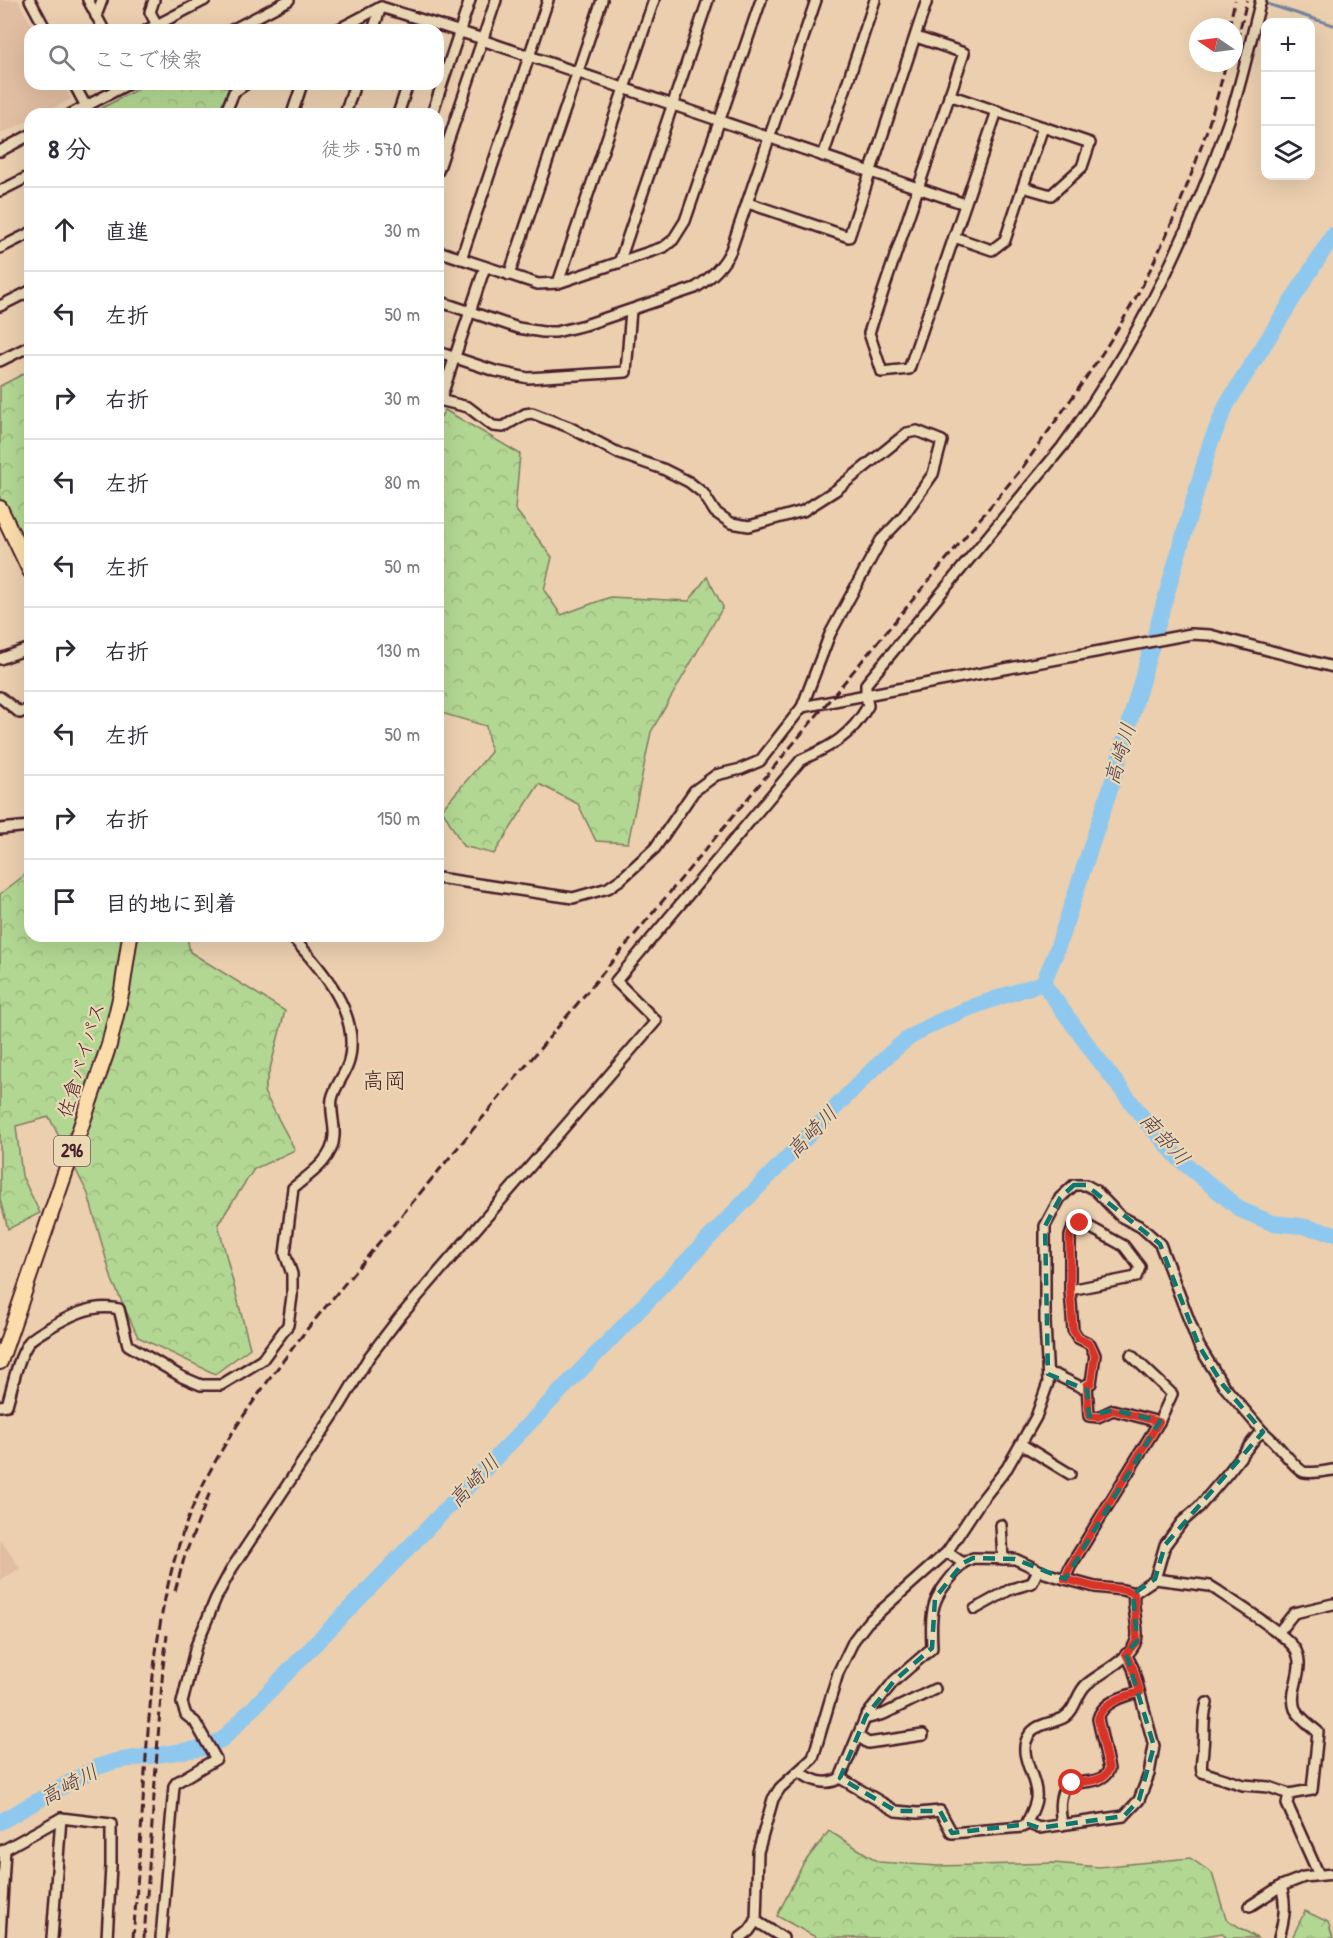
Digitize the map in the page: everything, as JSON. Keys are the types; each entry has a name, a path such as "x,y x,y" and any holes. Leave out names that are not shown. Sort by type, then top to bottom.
{"highway":[{"path":"0,508 24,559"},
{"name":"佐倉バイパス","path":"0,1362 109,1045 122,990 129,942"}],"street":[{"path":"30,0 43,24"},
{"path":"88,0 101,24"},
{"path":"96,16 102,0"},
{"path":"154,0 150,12 156,24"},
{"path":"159,24 205,0"},
{"path":"243,24 289,0"},
{"path":"444,79 470,0"},
{"path":"444,153 496,0"},
{"path":"461,258 548,0"},
{"path":"509,275 602,0"},
{"path":"558,283 654,0"},
{"path":"619,263 708,0"},
{"path":"444,253 538,284 558,283 664,247 681,229 761,0"},
{"path":"444,303 518,328 556,332 585,325 695,288 717,271 731,250 816,0"},
{"path":"823,156 875,0"},
{"path":"747,203 849,237 927,0"},
{"path":"161,1938 174,1786 216,1759 195,1722 186,1714 182,1703 196,1646 216,1598 239,1558 361,1370 399,1318 656,1022 616,981 801,760 836,743 859,723 868,706 866,684 1062,447 1082,419 1159,290 1196,207 1228,122 1260,0"},
{"path":"381,7 421,24"},
{"path":"349,24 381,7"},
{"path":"375,24 381,7"},
{"path":"444,26 965,204"},
{"path":"916,37 964,53 869,333 882,372 909,369 996,111"},
{"path":"77,90 87,108"},
{"path":"91,108 119,90"},
{"path":"227,108 237,90"},
{"path":"294,108 300,90"},
{"path":"347,108 353,90"},
{"path":"400,108 406,90"},
{"path":"434,108 440,90"},
{"path":"950,95 1090,143 1082,167 1050,195 1023,188"},
{"path":"954,237 992,250 1005,240 1043,127"},
{"path":"0,151 24,138"},
{"path":"0,191 24,179"},
{"path":"0,248 24,236"},
{"path":"444,389 486,267"},
{"path":"0,306 24,294"},
{"path":"444,354 511,376 528,378 626,372 631,310"},
{"path":"0,361 24,349"},
{"path":"444,405 468,407 493,426 503,427 525,414 532,413 569,427 620,454 663,469 689,482 703,493 715,512 731,523 749,526 803,511 836,490 906,433 917,431 942,441 933,474 902,519 881,540 830,634 802,707 760,761 716,776 694,791 655,848 608,888 573,898 444,879"},
{"path":"802,707 1191,634 1210,634 1333,667"},
{"path":"0,659 24,650"},
{"path":"0,697 20,713 24,711"},
{"path":"0,829 24,827"},
{"path":"0,1406 7,1405 20,1361 29,1341 70,1316 93,1308 107,1306 119,1309 128,1345 182,1377 201,1384 221,1385 262,1360 288,1325 292,1274 285,1254 293,1188 317,1168 331,1152 334,1137 331,1102 349,1062 351,1039 347,1016 328,979 296,942"},
{"path":"740,1938 756,1921 758,1852 773,1799 780,1788 813,1758 838,1673 854,1640 867,1623 947,1552 978,1505 1007,1468 1036,1417 1048,1383 1045,1322 1045,1226 1060,1198 1074,1185 1086,1185 1095,1190 1120,1215 1141,1227 1160,1244 1199,1346 1223,1385 1263,1432 1273,1439 1298,1468 1305,1472 1333,1470"},
{"path":"1048,1374 1056,1375 1081,1387 1091,1383 1095,1355 1090,1344 1078,1338 1073,1330 1070,1290 1070,1236 1073,1228 1080,1223 1086,1225 1124,1246 1140,1267 1136,1277 1070,1290"},
{"path":"1065,1579 1070,1567 1159,1422 1172,1394 1131,1355"},
{"path":"1087,1385 1089,1416 1098,1417 1113,1410 1159,1422"},
{"path":"1134,1593 1155,1578 1165,1545 1182,1522 1199,1507 1257,1436 1263,1432"},
{"path":"1021,1444 1070,1474"},
{"path":"1000,1525 1003,1559"},
{"path":"947,1552 963,1563"},
{"path":"799,1771 807,1778 819,1782 835,1781 840,1778 865,1719 894,1681 932,1648 931,1627 935,1598 963,1563 973,1558 1016,1559 1038,1570 1065,1579 1095,1587 1134,1593"},
{"path":"975,1609 1011,1588 1032,1583 1038,1570"},
{"path":"1155,1578 1210,1586 1278,1633 1295,1648 1299,1657 1294,1699 1296,1710 1318,1732 1312,1790 1289,1794 1269,1787 1242,1785 1202,1772 1200,1767 1204,1746 1202,1719 1207,1703"},
{"path":"840,1778 896,1811 918,1813 940,1811 952,1833 1022,1827 1027,1823 1036,1799 1025,1752 1026,1740 1035,1728 1065,1717 1087,1684 1108,1671 1137,1641 1134,1593"},
{"path":"1278,1633 1294,1613 1333,1604"},
{"path":"1027,1823 1039,1828 1124,1816 1139,1800 1149,1774 1154,1746 1133,1668 1126,1654"},
{"path":"865,1719 884,1714 935,1689"},
{"path":"1062,1825 1060,1807 1063,1790 1067,1785 1102,1779 1107,1776 1109,1769 1098,1719 1100,1713 1122,1696 1140,1692"},
{"path":"858,1736 868,1743 923,1736"},
{"path":"1289,1794 1287,1804 1319,1875"},
{"path":"52,1938 61,1818"},
{"path":"0,1937 2,1850 61,1818 111,1824 107,1938"},
{"path":"1250,1906 1281,1886 1304,1877 1333,1874"},
{"path":"1279,1938 1285,1912 1285,1897 1281,1886"},
{"path":"756,1921 783,1938"}],"highlighted area":[{"path":"1074,1185 1086,1185 1160,1244 1199,1346 1223,1385 1263,1432 1165,1545 1155,1579 1133,1594 1137,1641 1126,1654 1154,1746 1139,1800 1124,1816 1039,1828 1028,1824 952,1833 940,1811 896,1811 840,1778 866,1716 894,1681 932,1648 935,1598 963,1563 973,1558 1015,1559 1065,1579 1160,1421 1113,1410 1089,1416 1087,1390 1048,1374 1045,1226 1060,1198"}],"shaded area":[{"path":"0,0 18,0 31,24 24,24 24,90 66,90 71,99 53,108 24,108 24,123 0,134"},
{"path":"0,1539 20,1568 0,1581"}],"green space":[{"path":"136,90 231,90 224,108 102,108"},
{"path":"24,374 24,548 0,499 0,386"},
{"path":"445,410 520,454 515,509 552,557 544,590 561,615 610,597 689,601 707,577 723,607 651,732 628,843 596,841 578,804 539,784 494,854 463,846 444,813 444,807 491,752 486,726 444,714"},
{"path":"24,876 24,942 188,942 190,952 285,1011 264,1092 295,1150 254,1169 218,1224 250,1348 215,1374 138,1337 112,1280 88,1194 49,1117 16,1126 22,1176 40,1213 8,1229 0,1200 0,894"},
{"path":"829,1831 879,1862 938,1866 1054,1863 1099,1867 1190,1858 1212,1873 1226,1919 1257,1938 1226,1938 1222,1933 1195,1938 817,1938 777,1916 803,1864"},
{"path":"1305,1911 1328,1922 1333,1938 1292,1938"}],"waterway":[{"path":"1255,0 1333,25"},
{"name":"高崎川","path":"0,1822 97,1767 116,1761 204,1748 223,1739 867,1075 893,1051 925,1029 974,1006 1043,983 1055,955 1112,783 1210,444 1227,404 1333,235"},
{"name":"南部川","path":"1043,983 1144,1119 1179,1159 1241,1210 1272,1223 1333,1233"}],"railway":[{"path":"1231,18 1235,0"},
{"path":"1243,18 1247,0"},
{"path":"133,1938 151,1696 158,1635 170,1575 189,1516 200,1490 227,1441 308,1328 1023,467 1103,353 1145,280 1192,174 1224,72"},
{"path":"175,1591 185,1555 210,1492"},
{"path":"144,1938 167,1635"}],"district":[{"name":"高岡","path":"384,1080"}],"route":[{"path":"1072,1783 1102,1779 1107,1776 1109,1769 1098,1719 1100,1713 1122,1696 1140,1692 1126,1654 1137,1641 1134,1593 1095,1587 1065,1579 1070,1567 1159,1422 1113,1410 1098,1417 1089,1416 1087,1385 1091,1383 1095,1355 1090,1344 1078,1338 1073,1330 1070,1290 1070,1236 1073,1228 1080,1223"}]}
